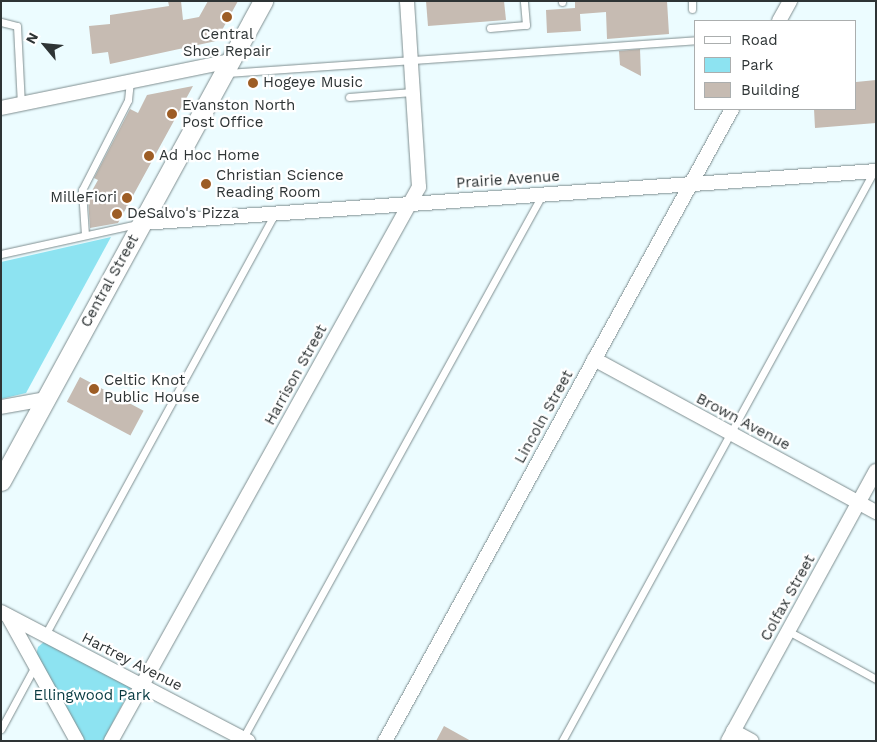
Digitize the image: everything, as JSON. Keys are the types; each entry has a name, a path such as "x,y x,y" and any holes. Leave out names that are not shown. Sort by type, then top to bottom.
{"main road":[{"name":"Central Street","path":"1,481 263,1"}],"street":[{"name":"Harrison Street","path":"111,741 419,187 407,1"},
{"path":"780,20 790,1"},
{"path":"1,108 130,82 227,67"},
{"name":"Lincoln Street","path":"385,741 731,110"},
{"name":"Prairie Avenue","path":"142,223 875,171"},
{"name":"Brown Avenue","path":"594,359 876,512"},
{"path":"1,408 46,399"},
{"name":"Colfax Street","path":"731,736 876,470"},
{"path":"5,614 77,741"},
{"name":"Hartrey Avenue","path":"5,614 245,739"},
{"path":"731,736 752,741"}],"lane":[{"path":"490,28 526,25 524,1"},
{"path":"692,1 692,9"},
{"path":"1,22 16,26 21,104"},
{"path":"227,67 410,58 694,40"},
{"path":"85,235 82,190 128,100 130,82"},
{"path":"349,98 412,92"},
{"path":"562,741 875,171"},
{"path":"245,739 542,194"},
{"path":"45,635 276,212"},
{"path":"1,254 142,223"},
{"path":"788,631 876,679"},
{"path":"1,728 36,666"}],"green space":[{"path":"111,237 26,393 1,399 1,262"},
{"name":"Ellingwood Park","path":"45,641 131,688 103,741 84,740 36,655 38,647"}],"building":[{"path":"168,1 181,1 183,20 199,17 208,1 238,1 216,41 110,64 108,52 92,54 89,26 110,24 110,15 169,6"},
{"path":"426,1 504,1 506,20 428,26"},
{"path":"575,1 667,1 669,34 607,39 606,12 580,14 581,31 547,33 546,10 575,8"},
{"path":"640,49 641,76 620,65 619,51"},
{"path":"876,80 876,123 815,128 814,110 857,110 857,82"},
{"path":"193,86 118,223 90,228 88,198 98,180 94,178 130,109 138,113 147,95"},
{"path":"80,377 144,411 130,436 67,402"},
{"path":"444,726 471,741 436,741"}],"place":[{"name":"Central Shoe Repair","path":"227,17"},
{"name":"Hogeye Music","path":"253,83"},
{"name":"Evanston North Post Office","path":"172,114"},
{"name":"Ad Hoc Home","path":"149,156"},
{"name":"Christian Science Reading Room","path":"206,184"},
{"name":"MilleFiori","path":"127,198"},
{"name":"DeSalvo's Pizza","path":"117,214"},
{"name":"Celtic Knot Public House","path":"94,389"}]}
